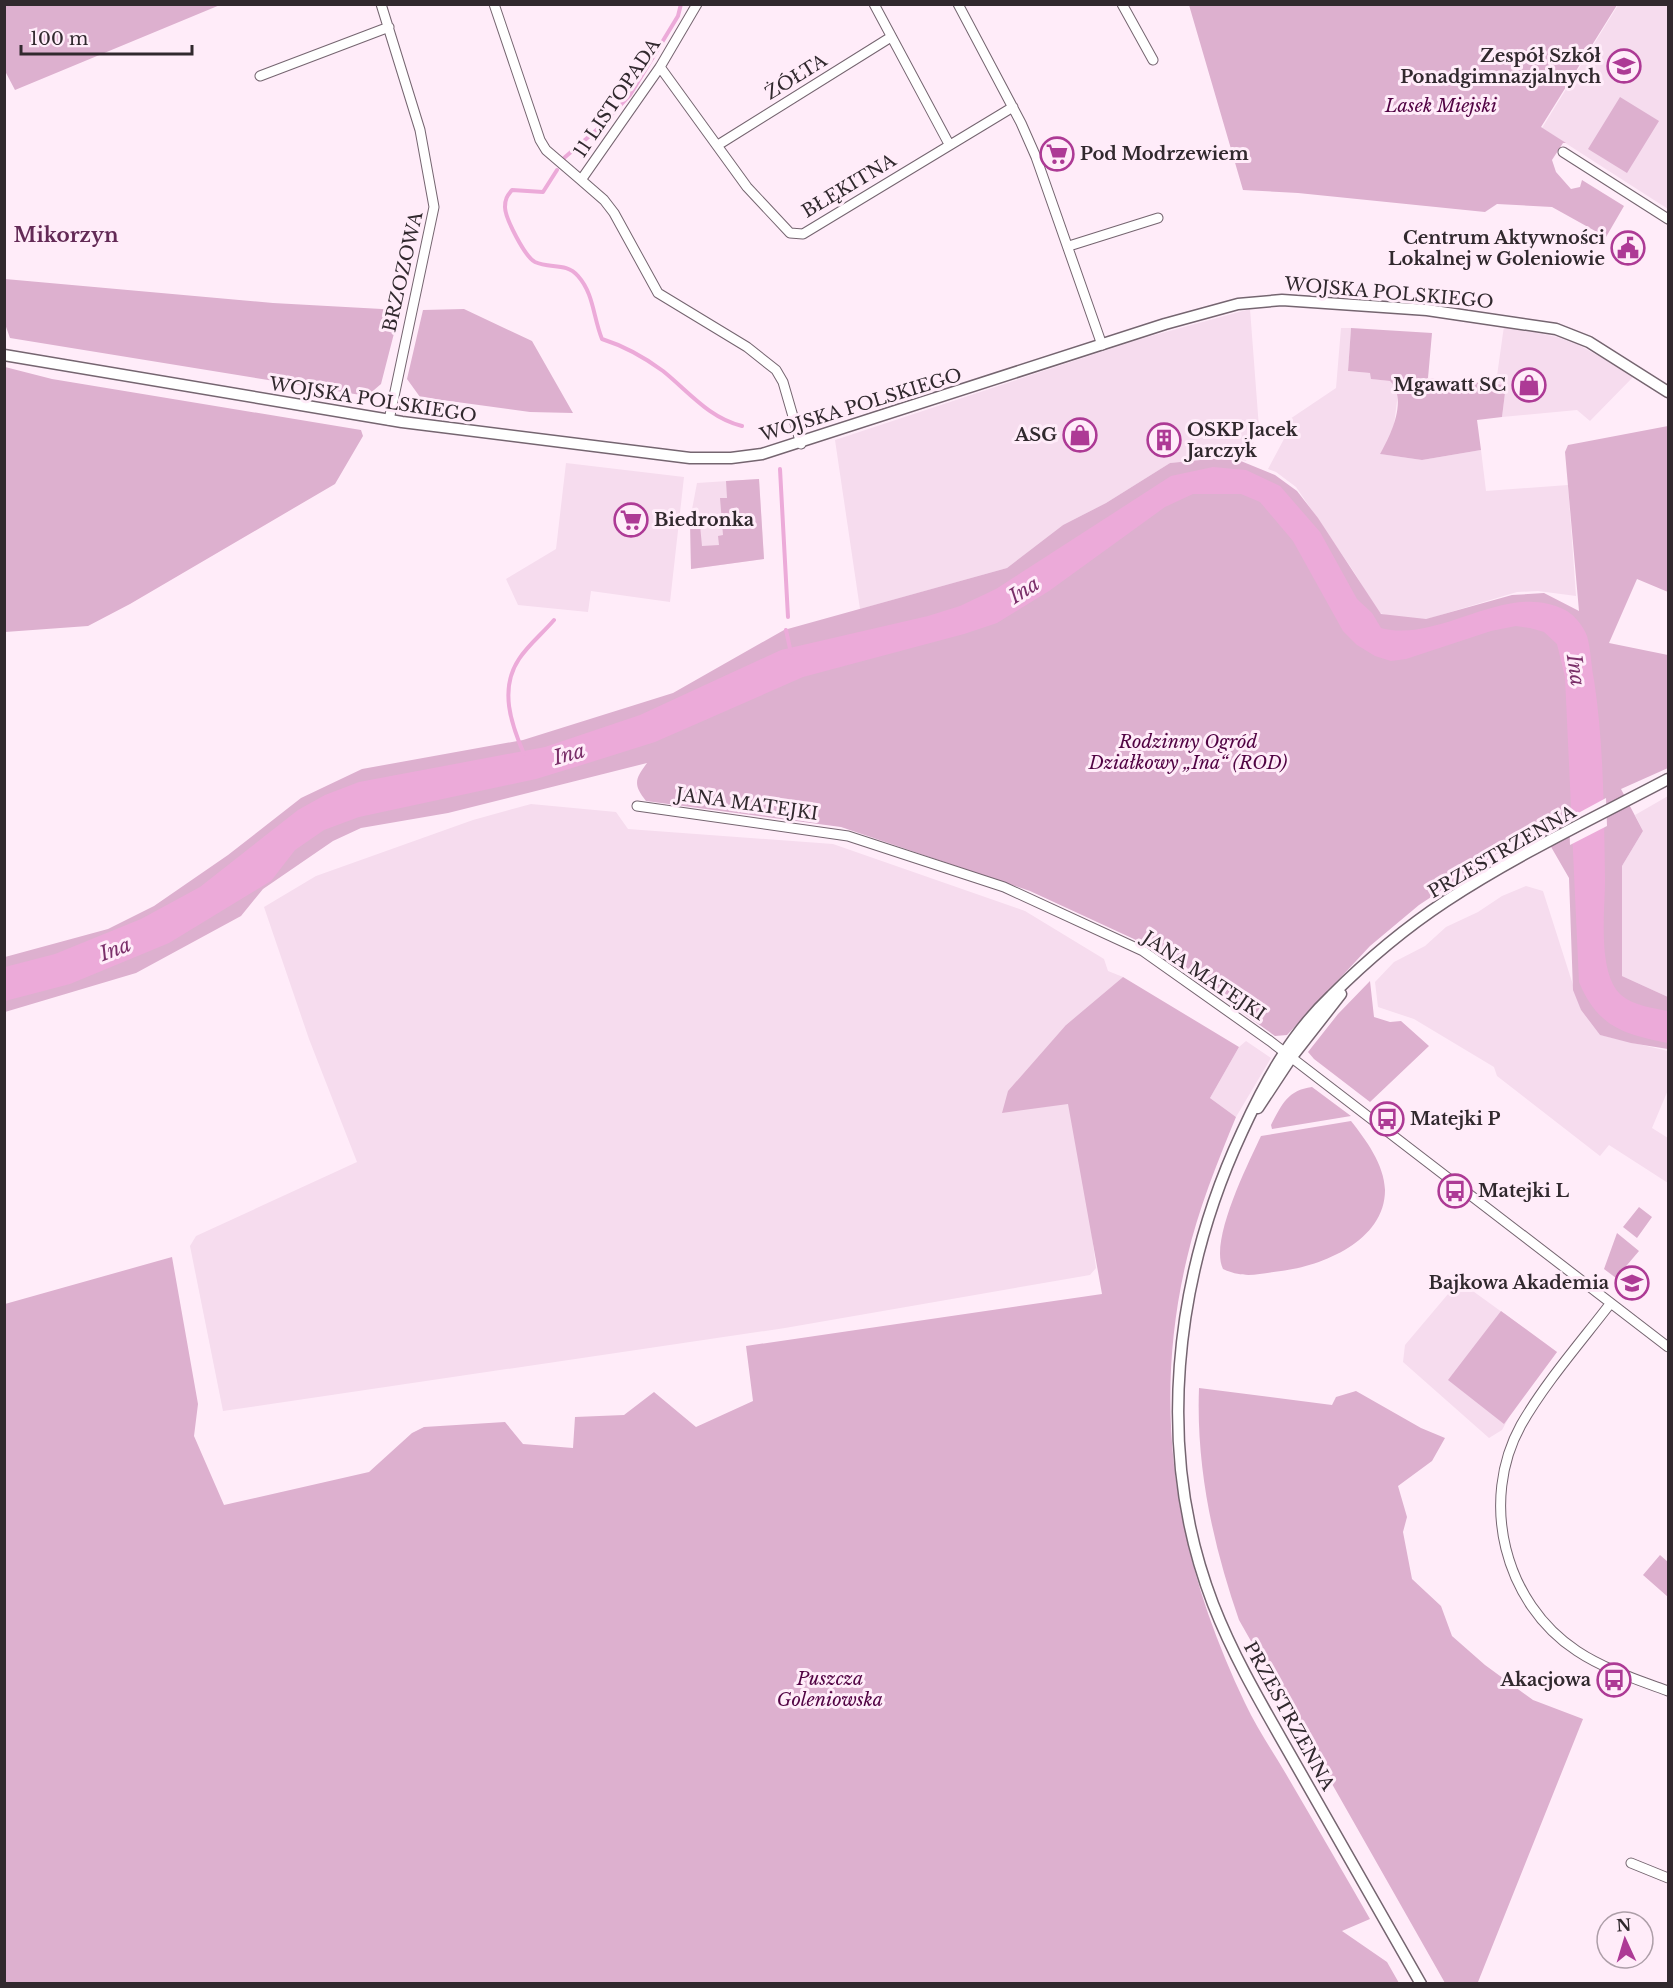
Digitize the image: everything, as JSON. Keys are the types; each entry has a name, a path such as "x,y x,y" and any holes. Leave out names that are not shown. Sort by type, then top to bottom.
{"street":[{"name":"BRZOZOWA","path":"381,4 420,130 434,207 389,420"},
{"path":"494,4 540,140 546,150 581,180"},
{"name":"11 LISTOPADA","path":"697,4 660,67 581,180 604,200 614,213 658,293 747,347 776,370 783,382 801,444"},
{"path":"874,4 949,144"},
{"path":"958,4 1013,107 1044,177 1070,246 1102,345"},
{"path":"1122,4 1153,60"},
{"path":"260,76 389,27"},
{"name":"ŻÓŁTA","path":"718,145 891,37"},
{"name":"BŁĘKITNA","path":"660,67 764,206 790,233 796,235 812,229 1013,107"},
{"path":"1563,152 1668,219"},
{"path":"1070,246 1158,218"},
{"name":"WOJSKA POLSKIEGO","path":"4,355 79,370 389,420 690,458 747,457 801,444 1102,345 1239,304 1281,300 1347,303 1511,321 1556,329 1588,342 1668,392"},
{"name":"PRZESTRZENNA","path":"1421,1983 1246,1680 1212,1602 1189,1520 1182,1480 1179,1429 1182,1328 1200,1241 1223,1172 1243,1131 1287,1055 1362,969 1404,932 1444,902 1668,779"},
{"name":"JANA MATEJKI","path":"637,806 848,836 1004,887 1143,951 1287,1055 1668,1347"},
{"path":"1610,1304 1521,1426 1505,1463 1501,1480 1500,1521 1509,1564 1536,1613 1556,1635 1578,1653 1668,1691"},
{"path":"1631,1863 1668,1878"}],"shaded area":[{"name":"Zespół Szkół Ponadgimnazjalnych","path":"1618,5 1668,5 1668,209 1542,128"},
{"path":"1250,309 1259,428 1246,461 1231,457 1170,463 1106,503 1063,525 1007,568 860,609 835,440 1140,339"},
{"path":"1504,326 1557,337 1579,345 1634,376 1590,421 1577,410 1502,417 1506,385 1496,383"},
{"path":"1341,328 1351,328 1348,371 1371,373 1372,379 1390,381 1398,393 1393,433 1380,454 1422,460 1481,450 1486,491 1568,485 1576,596 1538,591 1517,592 1424,620 1401,622 1378,612 1354,572 1296,487 1276,472 1268,469 1284,439 1281,425 1336,388"},
{"path":"566,463 684,477 670,602 591,591 588,612 518,605 506,579 556,549"},
{"path":"759,479 764,559 691,569 690,520 697,483"},
{"path":"1668,796 1668,997 1622,976 1622,866 1643,831 1635,815"},
{"path":"531,804 616,812 628,829 833,844 1025,911 1104,959 1108,971 1123,977 1066,1025 1096,1268 1090,1275 785,1328 223,1411 190,1246 196,1236 357,1162 309,1039 264,907 316,876 473,820"},
{"path":"1526,886 1543,891 1581,1010 1600,1035 1668,1051 1668,1090 1652,1128 1668,1138 1668,1183 1609,1145 1600,1156 1497,1076 1494,1067 1414,1019 1378,1007 1375,982 1394,962 1425,946 1446,927 1478,912 1502,896"},
{"path":"1246,1041 1271,1058 1236,1117 1210,1098 1239,1047"},
{"path":"1459,1281 1557,1352 1514,1408 1502,1430 1489,1438 1403,1362 1405,1345"}],"green space":[{"path":"4,5 220,5 15,90 5,71"},
{"name":"Lasek Miejski","path":"1189,5 1617,5 1541,127 1566,143 1563,143 1552,160 1556,172 1571,189 1580,187 1582,180 1624,206 1606,237 1552,207 1497,204 1485,212 1298,193 1243,190"},
{"path":"1620,97 1659,121 1627,173 1588,149"},
{"path":"5,279 273,303 400,310 381,384 367,396 10,338 5,324"},
{"path":"464,309 532,341 573,413 530,412 420,397 407,379 423,310"},
{"path":"1351,328 1432,333 1428,378 1506,385 1502,417 1477,420 1481,450 1422,460 1380,454 1393,427 1398,397 1390,381 1371,379 1370,373 1348,371"},
{"path":"5,367 52,379 361,430 363,436 335,484 130,604 88,626 5,632"},
{"name":"Rodzinny Ogród Działkowy „Ina“ (ROD)","path":"1668,426 1668,592 1637,579 1609,643 1668,655 1668,768 1621,789 1643,831 1622,866 1622,976 1668,997 1668,1049 1600,1035 1581,1010 1573,990 1569,878 1539,826 1419,905 1370,946 1287,1035 1275,1036 1149,946 1030,891 841,827 646,801 639,790 637,781 647,763 448,813 361,828 333,841 263,889 241,916 136,973 5,1012 5,957 108,929 154,906 228,855 301,798 362,769 523,740 673,693 784,630 1007,568 1063,525 1106,503 1170,463 1231,457 1275,475 1297,491 1318,518 1381,614 1426,619 1512,595 1544,593 1579,611 1565,452 1568,445"},
{"path":"759,479 764,559 691,569 690,520 695,519 696,525 700,525 702,546 719,545 718,536 723,535 720,498 727,498 726,481"},
{"name":"Puszcza Goleniowska","path":"1123,977 1239,1047 1210,1098 1236,1117 1197,1222 1187,1258 1176,1316 1171,1373 1171,1429 1177,1485 1187,1541 1202,1595 1221,1649 1245,1703 1370,1919 1342,1931 1387,1962 1399,1983 5,1983 5,1304 172,1257 198,1404 194,1436 224,1505 369,1472 412,1433 424,1427 505,1422 523,1444 573,1448 575,1417 624,1415 654,1392 696,1427 753,1401 746,1346 1102,1294 1068,1104 1002,1113 1008,1091 1066,1025"},
{"path":"1370,981 1374,1017 1390,1022 1401,1021 1429,1046 1370,1102 1308,1052 1338,1014"},
{"path":"1312,1087 1351,1116 1272,1129 1271,1125 1287,1099 1297,1091"},
{"path":"1351,1121 1373,1153 1384,1180 1382,1208 1375,1223 1363,1237 1332,1257 1297,1268 1251,1275 1223,1269 1220,1256 1225,1222 1261,1136"},
{"path":"1639,1207 1652,1217 1637,1238 1623,1227"},
{"path":"1617,1233 1639,1251 1616,1278 1604,1269"},
{"path":"1501,1311 1557,1352 1504,1424 1448,1380"},
{"path":"1199,1388 1332,1405 1336,1397 1356,1391 1421,1428 1445,1438 1432,1461 1398,1486 1407,1517 1403,1532 1412,1579 1441,1606 1452,1636 1485,1665 1533,1700 1583,1719 1478,1982 1482,1983 1445,1983 1239,1620 1221,1563 1203,1477"},
{"path":"1660,1555 1668,1562 1668,1597 1643,1575"}],"water":[{"name":"Ina","path":"1213,467 1246,470 1280,486 1320,532 1357,599 1372,613 1381,628 1404,631 1427,627 1498,606 1521,602 1545,603 1567,611 1579,622 1588,641 1600,730 1605,881 1604,941 1608,972 1613,985 1626,999 1668,1011 1668,1043 1625,1032 1614,1026 1595,1009 1579,982 1565,677 1557,644 1544,632 1516,626 1491,631 1406,659 1391,661 1375,656 1357,645 1343,631 1293,541 1260,502 1241,494 1193,494 1165,507 1049,591 997,623 803,677 655,742 585,764 536,779 359,817 324,830 295,850 271,881 169,943 70,984 5,1001 5,967 55,954 141,919 200,887 298,810 325,795 359,782 545,747 640,715 781,650 928,616 960,606 996,589 1171,476"}],"pier":[{"path":"1606,798 1607,826 1570,845 1569,818"}],"waterway":[{"path":"564,158 600,127 630,95 678,16 681,4"},
{"path":"557,170 543,192 512,190 506,200 508,220 526,253 535,262 563,267 578,276 587,290 602,339 649,361 709,411 742,426"},
{"path":"780,469 788,617"},
{"path":"524,754 511,719 508,694 510,682 519,659 554,620"},
{"path":"786,630 791,653"}],"place":[{"name":"Zespół Szkół Ponadgimnazjalnych","path":"1624,66"},
{"name":"Pod Modrzewiem","path":"1057,154"},
{"name":"Centrum Aktywności Lokalnej w Goleniowie","path":"1628,248"},
{"name":"Mgawatt SC","path":"1529,385"},
{"name":"ASG","path":"1080,435"},
{"name":"OSKP Jacek Jarczyk","path":"1164,440"},
{"name":"Biedronka","path":"631,520"},
{"name":"Matejki P","path":"1387,1119"},
{"name":"Matejki L","path":"1455,1191"},
{"name":"Bajkowa Akademia","path":"1632,1283"},
{"name":"Akacjowa","path":"1614,1680"}],"district":[{"name":"Mikorzyn","path":"66,235"}]}
